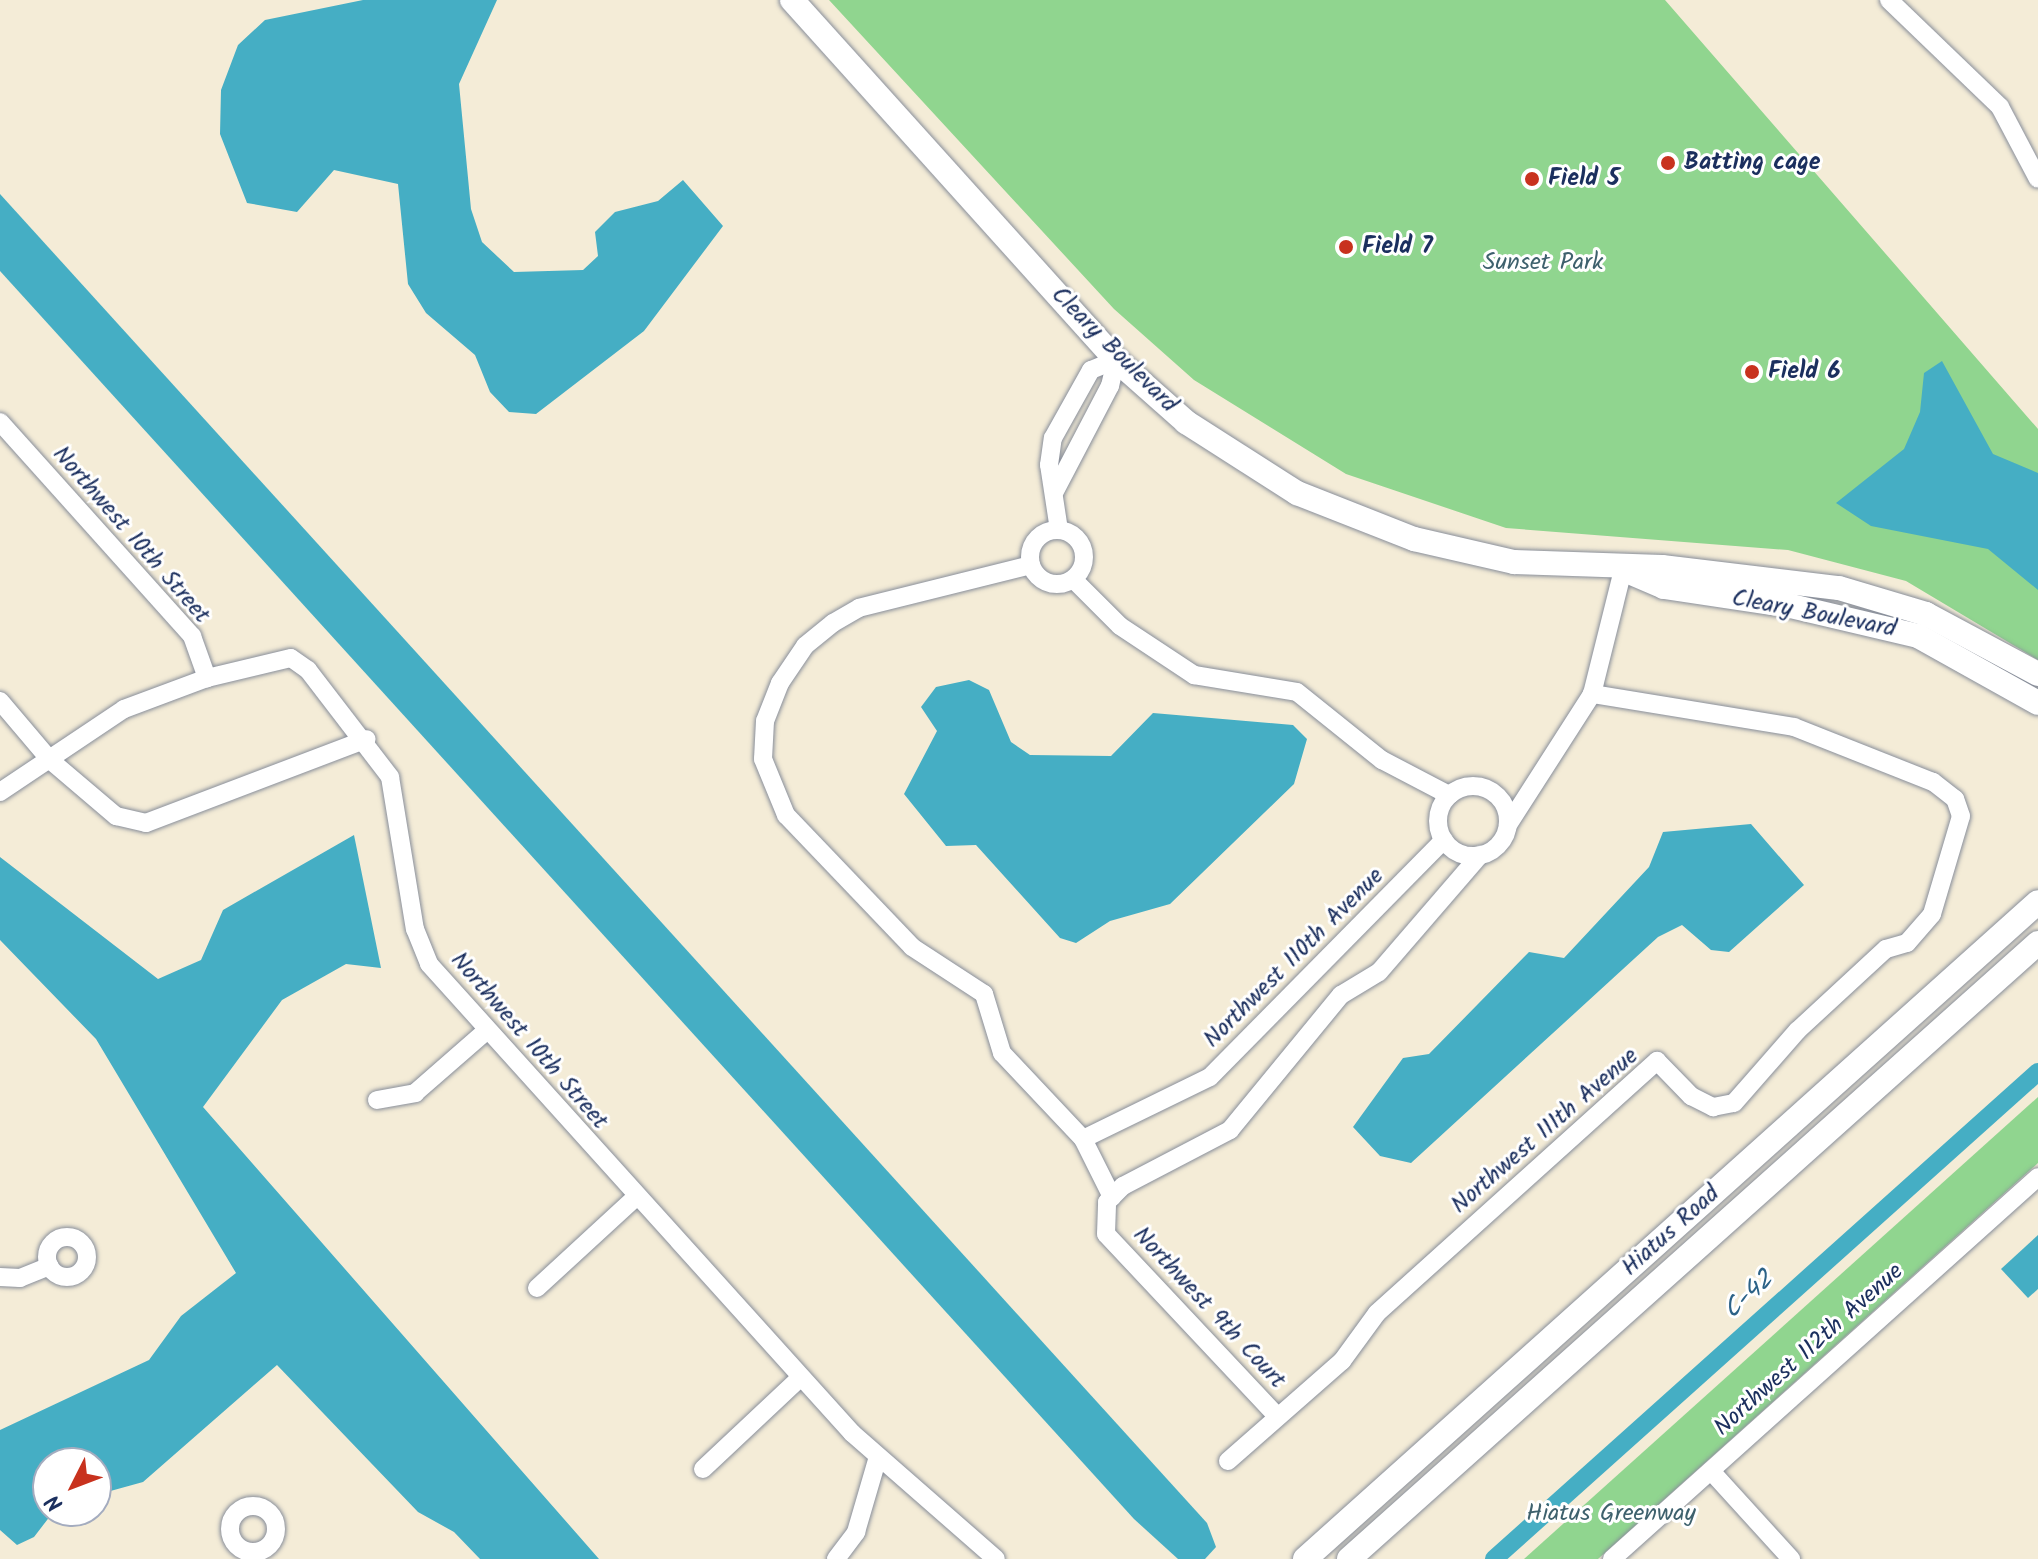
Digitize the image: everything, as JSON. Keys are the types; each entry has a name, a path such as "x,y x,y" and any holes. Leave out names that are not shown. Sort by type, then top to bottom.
{"street":[{"name":"Cleary Boulevard","path":"792,0 1116,360 1216,445 1330,508 1456,550 1623,570 1677,569 1866,594 1963,630 2038,674"},
{"path":"1889,0 2000,107 2038,179"},
{"path":"1073,579 1083,547 1059,530 1053,438 1091,370 1116,360"},
{"path":"1055,491 1116,360"},
{"name":"Northwest 10th Street","path":"0,422 192,636 207,678 291,658 367,739 390,777 415,929 429,964 485,1032 801,1377 878,1457 906,1474 996,1559"},
{"path":"1031,565 1037,539 1059,530"},
{"path":"1031,565 859,608 833,623 805,646 780,683 765,721 763,759 786,815 912,947 984,994 1002,1053 1083,1139 1112,1197 1230,1130 1341,995 1379,972 1480,855 1499,845 1508,825 1592,694 1623,570"},
{"path":"1031,565 1045,581 1073,579 1120,626 1194,675 1297,692 1382,760 1449,795"},
{"name":"Cleary Boulevard","path":"1623,570 1664,587 1791,606 1918,636 2038,703"},
{"path":"0,792 124,709 207,678"},
{"name":"Northwest 111th Avenue","path":"1228,1461 1276,1415 1342,1361 1377,1313 1657,1061 1691,1096 1713,1107 1734,1103 1797,1031 1886,949 1921,930 1961,816 1955,799 1899,763 1794,727 1592,694"},
{"path":"0,701 50,760 116,816 146,823 367,739"},
{"path":"1480,855 1460,853 1444,840 1438,816 1449,795 1468,786 1489,789 1504,804 1508,825"},
{"name":"Northwest 110th Avenue","path":"1083,1139 1210,1077 1444,840"},
{"name":"Hiatus Road","path":"1305,1559 2038,902"},
{"name":"Hiatus Road","path":"1349,1559 2038,943"},
{"path":"377,1100 415,1093 485,1032"},
{"name":"Northwest 112th Avenue","path":"1612,1559 2038,1177"},
{"path":"537,1288 636,1197"},
{"name":"Northwest 9th Court","path":"1112,1197 1106,1234 1276,1415"},
{"path":"0,1277 20,1278 50,1266"},
{"path":"703,1469 801,1377"},
{"path":"836,1559 856,1532 878,1457"},
{"path":"1711,1471 1791,1559"}],"green space":[{"name":"Sunset Park","path":"829,0 1665,0 2038,429 2038,660 1906,581 1788,550 1506,528 1346,474 1194,380 1114,309"},
{"name":"Hiatus Greenway","path":"2038,1097 2038,1163 1598,1559 1524,1559"}],"water":[{"path":"363,0 497,0 459,84 471,209 482,242 514,272 583,270 598,256 595,232 615,212 658,201 683,180 723,226 644,331 536,414 509,412 490,392 475,355 426,313 408,284 398,184 334,170 297,212 247,203 220,134 221,90 238,45 265,20"},
{"path":"0,194 1207,1523 1216,1547 1205,1559 1178,1559 1134,1519 0,271"},
{"path":"1942,361 1993,454 2038,473 2038,590 1988,549 1871,526 1836,503 1904,449 1920,412 1924,373"},
{"path":"969,680 989,690 1011,742 1030,755 1111,756 1153,713 1293,725 1307,739 1294,784 1170,904 1110,921 1076,943 1060,938 976,845 946,846 904,794 937,731 921,707 936,687"},
{"path":"1751,824 1804,885 1729,952 1711,950 1682,925 1658,937 1411,1163 1380,1156 1353,1127 1403,1058 1429,1054 1529,952 1564,958 1649,867 1663,832"},
{"path":"354,835 381,968 346,964 282,1000 203,1107 599,1559 480,1559 454,1532 418,1512 277,1365 143,1482 112,1491 112,1447 32,1447 32,1527 42,1527 34,1537 17,1545 0,1530 0,1430 149,1360 181,1316 236,1273 96,1039 0,940 0,857 158,979 201,960 223,910"},
{"path":"2038,1235 2038,1289 2028,1298 2001,1269"}],"waterway":[{"name":"C-42","path":"1494,1559 2038,1072"}],"place":[{"name":"Batting cage","path":"1668,163"},
{"name":"Field 5","path":"1532,179"},
{"name":"Field 7","path":"1346,247"},
{"name":"Field 6","path":"1752,372"}]}
